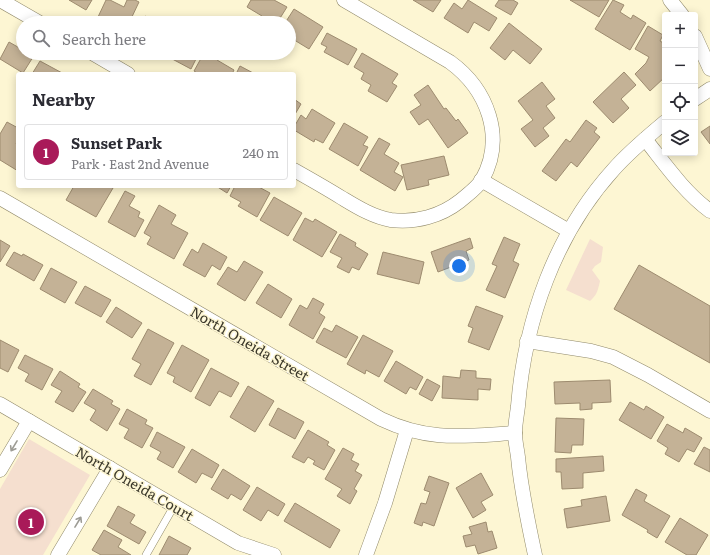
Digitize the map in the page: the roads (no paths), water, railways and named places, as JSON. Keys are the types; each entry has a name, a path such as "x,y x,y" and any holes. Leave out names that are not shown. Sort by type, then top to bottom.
{"street":[{"path":"0,0 28,16"},
{"path":"296,171 364,211 391,220 417,220 444,212 469,194 481,180 491,153 492,128 490,115 485,102 471,80 450,62 344,0"},
{"path":"670,0 680,12"},
{"path":"698,43 710,69"},
{"path":"104,60 125,72"},
{"path":"698,97 710,90"},
{"path":"535,555 520,479 515,433 520,380 527,341 544,286 560,249 578,216 614,169 662,125"},
{"path":"645,139 688,192 710,211"},
{"path":"481,180 569,231"},
{"name":"North Oneida Street","path":"0,198 381,419 408,430 440,436 515,433"},
{"path":"527,341 591,350 613,357 710,410"},
{"name":"North Oneida Court","path":"0,404 238,543 274,555"},
{"path":"0,470 29,421"},
{"path":"366,555 385,503 408,430"},
{"path":"58,555 110,468"}],"lane":[{"path":"146,555 174,506"}],"place":[{"name":"Sunset Park","path":"31,522"}]}
